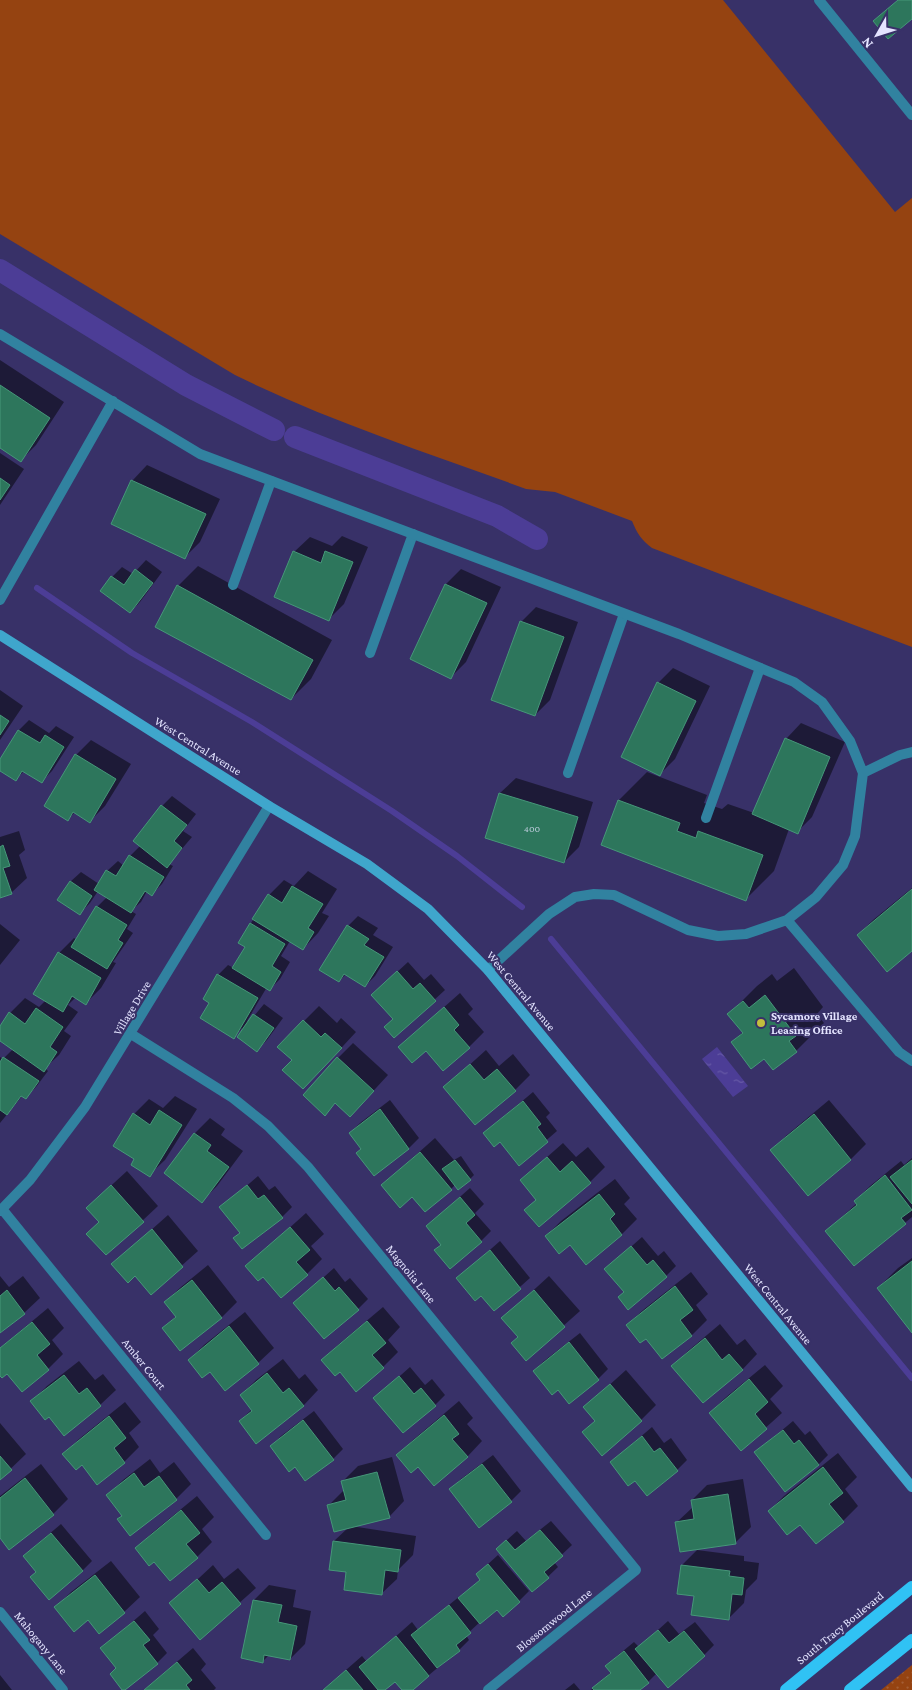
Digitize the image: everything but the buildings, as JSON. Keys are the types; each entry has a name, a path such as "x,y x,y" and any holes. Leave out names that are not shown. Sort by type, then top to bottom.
{"main road":[{"name":"South Tracy Boulevard","path":"786,1690 912,1587"},
{"path":"850,1690 912,1640"}],"street":[{"path":"820,0 912,115"},
{"path":"0,334 200,454 679,634 794,682 822,702 850,741 864,773 855,836 843,865 816,897 787,920 746,934 718,936 688,930 614,895 594,894 575,897 549,914 488,970"},
{"path":"0,600 113,401"},
{"path":"233,585 271,481"},
{"path":"370,653 413,534"},
{"path":"568,773 624,614"},
{"name":"West Central Avenue","path":"0,635 269,806 367,864 428,909 488,970 912,1487"},
{"path":"706,818 760,668"},
{"path":"864,773 900,755 912,752"},
{"name":"Village Drive","path":"1,1210 30,1180 73,1123 131,1034 269,806"},
{"path":"787,920 899,1052 912,1061"},
{"name":"Magnolia Lane","path":"131,1034 233,1098 268,1126 308,1167 636,1570"},
{"name":"Amber Court","path":"1,1210 266,1535"},
{"name":"Blossomwood Lane","path":"488,1690 636,1570"},
{"name":"Mahogany Lane","path":"0,1612 63,1690"}],"shaded area":[{"path":"0,0 723,0 895,212 912,198 912,647 652,548 640,536 632,521 555,492 526,489 342,422 270,392 235,375 0,234"},
{"path":"912,1665 912,1690 881,1690"}],"water":[{"path":"717,1047 748,1086 733,1097 702,1059"}],"waterway":[{"path":"0,270 186,385 274,430"},
{"path":"295,437 497,516 537,539"},
{"path":"37,588 132,653 252,722 392,811 457,856 522,907"},
{"path":"551,939 912,1378"}],"place":[{"name":"Sycamore Village Leasing Office","path":"761,1023"}]}
